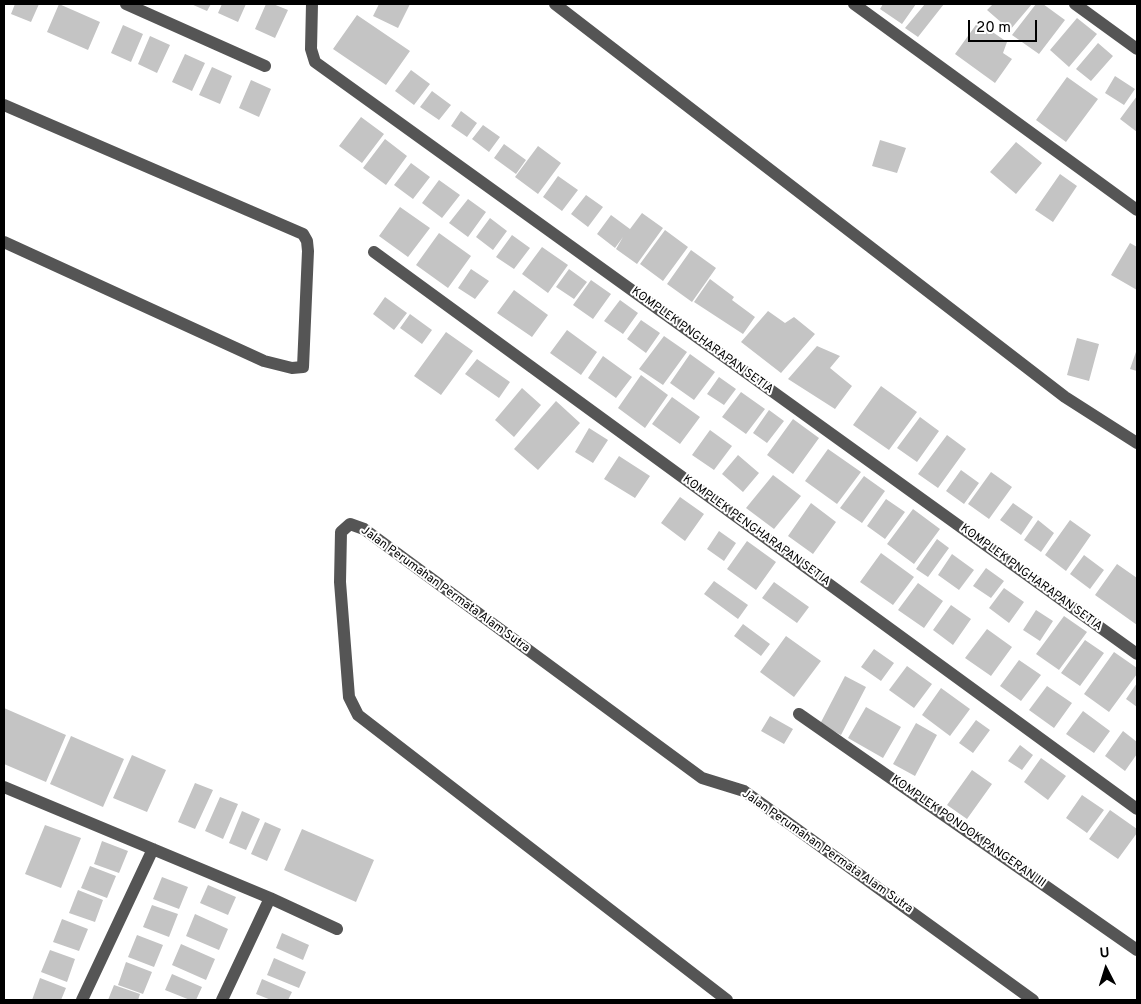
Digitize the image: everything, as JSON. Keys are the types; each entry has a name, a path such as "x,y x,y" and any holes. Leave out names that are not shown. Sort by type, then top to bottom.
{"street":[{"path":"126,4 265,66"},
{"name":"KOMPLEK PNGHARAPAN SETIA","path":"312,4 311,50 315,62 1137,654"},
{"path":"555,4 1065,397 1137,442"},
{"path":"854,4 1137,210"},
{"path":"1075,4 1137,49"},
{"path":"4,105 303,234 307,241 308,251 303,367 292,368 264,361 4,242"},
{"name":"KOMPLEK PENGHARAPAN SETIA","path":"374,252 1137,809"},
{"name":"Jalan Perumahan Permata Alam Sutra","path":"727,1000 358,715 349,697 340,582 342,532 350,524 364,528 702,778 744,791 1033,1000"},
{"name":"KOMPLEK PONDOK PANGERAN III","path":"799,714 1137,950"},
{"path":"4,787 270,898 336,929"},
{"path":"82,1000 153,849"},
{"path":"222,1000 270,898"}],"building":[{"path":"15,4 39,4 31,22 11,14"},
{"path":"59,4 100,22 88,50 47,32"},
{"path":"191,4 211,4 207,11"},
{"path":"222,4 246,4 238,22 218,13"},
{"path":"266,4 273,4 288,10 275,38 255,29"},
{"path":"379,4 410,4 398,28 373,16"},
{"path":"883,4 916,4 902,24 880,9"},
{"path":"925,4 944,4 918,37 905,28"},
{"path":"993,4 1032,4 1010,30 987,10"},
{"path":"1036,4 1043,4 1065,20 1039,54 1012,35"},
{"path":"357,15 410,51 386,85 333,49"},
{"path":"1077,18 1097,34 1069,67 1050,50"},
{"path":"978,22 1007,42 1003,53 1012,59 995,83 955,54"},
{"path":"123,25 143,34 131,62 111,53"},
{"path":"150,36 170,45 157,73 138,64"},
{"path":"1098,43 1113,56 1091,81 1076,69"},
{"path":"185,54 205,63 192,91 172,82"},
{"path":"212,67 232,76 220,104 199,95"},
{"path":"411,70 430,84 414,105 395,91"},
{"path":"1115,76 1135,89 1124,105 1105,93"},
{"path":"1067,77 1098,99 1066,142 1036,120"},
{"path":"251,80 271,89 259,117 239,108"},
{"path":"432,91 451,105 439,120 420,107"},
{"path":"1137,96 1137,132 1120,119"},
{"path":"461,111 477,123 467,137 451,126"},
{"path":"361,117 384,134 362,163 339,146"},
{"path":"483,125 500,137 489,152 472,139"},
{"path":"385,139 407,156 386,185 363,168"},
{"path":"880,140 906,148 897,173 872,166"},
{"path":"1016,142 1042,163 1016,194 990,172"},
{"path":"504,144 526,160 516,174 494,158"},
{"path":"538,146 561,163 538,194 515,177"},
{"path":"411,163 430,177 413,199 394,185"},
{"path":"1060,174 1077,186 1053,222 1035,210"},
{"path":"558,176 578,190 562,211 543,197"},
{"path":"439,180 460,195 442,218 422,203"},
{"path":"586,195 603,207 588,227 571,214"},
{"path":"468,199 486,212 468,237 449,223"},
{"path":"400,207 430,228 408,257 379,236"},
{"path":"642,213 663,228 637,264 616,249 623,237 615,248 597,234 611,215 630,229"},
{"path":"490,218 507,231 493,250 476,237"},
{"path":"665,230 688,247 663,281 640,264"},
{"path":"439,233 471,256 448,288 416,265"},
{"path":"512,235 530,248 514,269 496,257"},
{"path":"1130,243 1137,247 1137,290 1111,275"},
{"path":"542,247 568,265 548,293 522,274"},
{"path":"691,250 716,268 692,302 667,284"},
{"path":"471,269 489,281 475,299 458,288"},
{"path":"569,269 587,282 574,299 556,287"},
{"path":"710,279 734,297 732,300 755,317 743,334 694,302"},
{"path":"591,280 611,294 593,319 573,305"},
{"path":"514,290 548,315 532,337 497,313"},
{"path":"385,297 407,313 394,330 373,314"},
{"path":"620,300 638,313 623,334 604,321"},
{"path":"768,311 785,323 794,317 815,334 781,373 741,342"},
{"path":"410,314 432,330 422,344 400,328"},
{"path":"641,320 660,333 646,353 627,339"},
{"path":"567,330 597,352 581,375 550,353"},
{"path":"446,332 473,351 441,395 414,376"},
{"path":"664,336 687,352 663,385 639,369"},
{"path":"1077,338 1099,344 1089,381 1067,375"},
{"path":"817,346 840,356 830,368 852,386 835,409 788,379"},
{"path":"1137,349 1137,371 1130,369"},
{"path":"690,354 715,372 694,400 670,383"},
{"path":"603,356 632,377 616,398 588,378"},
{"path":"477,359 510,382 499,398 465,374"},
{"path":"641,375 668,395 645,428 618,408"},
{"path":"719,377 736,389 724,405 707,394"},
{"path":"881,386 917,412 889,450 853,425"},
{"path":"522,388 541,405 514,437 495,420"},
{"path":"741,392 765,409 746,434 722,417"},
{"path":"672,397 700,417 680,444 652,424"},
{"path":"556,401 580,423 538,470 514,449"},
{"path":"769,410 784,421 767,443 753,433"},
{"path":"920,417 939,431 917,462 897,448"},
{"path":"793,419 819,438 793,474 767,455"},
{"path":"589,428 608,440 593,463 575,452"},
{"path":"710,430 732,446 714,470 692,455"},
{"path":"947,435 966,449 938,488 918,474"},
{"path":"828,449 861,472 837,504 805,481"},
{"path":"738,455 759,473 743,492 722,474"},
{"path":"619,456 650,476 635,498 604,479"},
{"path":"961,470 979,483 964,504 946,491"},
{"path":"991,472 1012,487 989,519 968,504"},
{"path":"773,475 801,496 774,529 746,508"},
{"path":"864,476 885,491 862,523 840,508"},
{"path":"680,497 704,514 685,541 661,523"},
{"path":"886,499 905,512 885,539 867,526"},
{"path":"811,503 836,522 813,554 788,536"},
{"path":"1013,503 1033,517 1021,535 1000,520"},
{"path":"913,509 940,529 914,564 887,544"},
{"path":"1038,520 1054,533 1041,552 1024,540"},
{"path":"1070,520 1091,535 1066,571 1045,555"},
{"path":"719,531 736,543 724,561 707,549"},
{"path":"937,539 949,548 928,577 916,569"},
{"path":"747,541 776,562 756,590 727,569"},
{"path":"881,553 914,577 893,605 860,582"},
{"path":"952,554 974,570 959,590 938,575"},
{"path":"1084,555 1104,570 1090,589 1070,574"},
{"path":"1117,564 1137,578 1137,625 1095,595"},
{"path":"986,568 1004,581 991,598 973,586"},
{"path":"714,581 748,605 738,619 704,594"},
{"path":"774,582 809,607 797,623 762,598"},
{"path":"918,583 943,601 924,628 898,610"},
{"path":"1004,588 1024,602 1009,623 989,608"},
{"path":"951,605 971,619 953,645 933,630"},
{"path":"1036,610 1053,621 1040,641 1023,630"},
{"path":"1064,616 1087,632 1059,670 1036,654"},
{"path":"743,624 770,644 761,656 734,636"},
{"path":"987,629 1012,647 991,676 965,658"},
{"path":"786,636 821,661 794,697 760,672"},
{"path":"1085,640 1104,653 1080,686 1061,673"},
{"path":"874,649 894,663 881,681 861,667"},
{"path":"1114,652 1137,668 1137,674 1109,712 1084,694"},
{"path":"1019,660 1041,675 1021,701 1000,686"},
{"path":"907,666 932,684 914,708 889,690"},
{"path":"845,676 866,687 841,735 820,724"},
{"path":"1137,683 1137,707 1126,699"},
{"path":"1047,686 1072,703 1054,728 1029,710"},
{"path":"941,688 970,709 950,736 922,715"},
{"path":"866,707 901,727 883,758 848,738"},
{"path":"4,708 66,735 46,782 4,764"},
{"path":"1083,711 1110,731 1094,753 1066,734"},
{"path":"770,716 793,729 784,744 761,731"},
{"path":"976,720 990,730 973,753 959,743"},
{"path":"916,723 937,735 915,776 893,764"},
{"path":"1123,731 1137,742 1137,754 1125,771 1105,756"},
{"path":"71,736 124,759 103,807 50,784"},
{"path":"1020,745 1033,755 1022,770 1008,761"},
{"path":"132,755 166,770 147,812 113,798"},
{"path":"1041,758 1066,776 1048,800 1024,782"},
{"path":"972,770 992,784 967,819 947,805"},
{"path":"195,783 213,790 195,829 178,822"},
{"path":"1082,795 1104,810 1087,833 1066,818"},
{"path":"220,797 238,804 223,839 205,831"},
{"path":"1110,810 1137,829 1137,833 1118,859 1089,839"},
{"path":"242,811 260,819 246,850 229,843"},
{"path":"265,822 281,829 267,861 251,854"},
{"path":"45,825 81,838 61,888 25,874"},
{"path":"302,829 374,860 356,902 284,870"},
{"path":"102,841 128,851 119,873 94,864"},
{"path":"90,866 116,876 107,898 81,888"},
{"path":"162,877 188,887 179,909 153,899"},
{"path":"208,885 236,897 228,915 200,903"},
{"path":"78,890 103,900 95,922 69,913"},
{"path":"152,905 178,914 169,937 143,927"},
{"path":"195,914 228,929 219,950 186,936"},
{"path":"62,919 88,929 79,951 53,942"},
{"path":"282,933 309,945 303,960 276,948"},
{"path":"137,935 163,945 154,967 128,957"},
{"path":"181,944 215,959 206,980 172,965"},
{"path":"50,950 75,959 67,982 41,972"},
{"path":"274,958 306,972 299,988 267,975"},
{"path":"126,962 152,972 143,994 118,985"},
{"path":"172,974 202,987 196,1000 190,1000 165,990"},
{"path":"40,978 66,988 61,1000 32,1000"},
{"path":"262,979 292,992 288,1000 271,1000 256,994"},
{"path":"114,985 140,994 138,1000 108,1000"}]}
